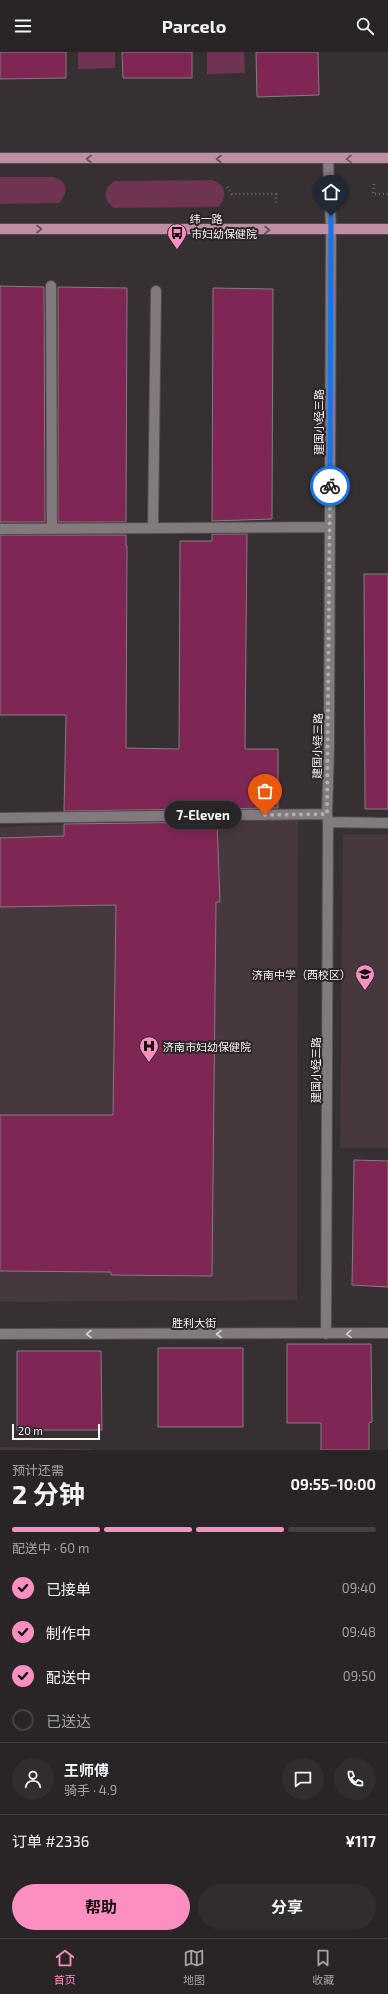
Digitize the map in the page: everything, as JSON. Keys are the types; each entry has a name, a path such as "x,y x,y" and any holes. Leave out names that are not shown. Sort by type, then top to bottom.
{"main road":[{"path":"0,158 388,158"},
{"name":"纬一路","path":"0,229 388,229"}],"street":[{"name":"建国小经三路","path":"326,1334 331,230 328,159"},
{"path":"51,286 52,529"},
{"path":"153,528 156,291"},
{"path":"0,529 330,527"},
{"path":"0,818 328,818 388,822"},
{"name":"胜利大街","path":"0,1334 388,1333"}],"path":[{"path":"374,184 373,194 388,194"},
{"path":"226,187 232,194 276,194 276,203"}],"shaded area":[{"path":"78,52 115,52 115,68 78,69"},
{"path":"207,52 244,52 245,73 207,74"},
{"path":"0,177 53,177 62,181 65,191 59,203 0,204"},
{"path":"212,180 220,184 224,191 223,199 218,207 114,208 110,205 106,198 108,187 115,181"},
{"name":"济南市妇幼保健院","path":"298,815 297,1300 0,1302 0,827"},
{"name":"济南中学（西校区）","path":"343,834 388,834 388,1148 340,1148"},
{"path":"0,1447 91,1449 91,1450 0,1450"}],"building":[{"path":"0,52 66,52 66,78 0,79"},
{"path":"122,52 192,52 192,78 123,78"},
{"path":"256,52 318,52 319,95 257,97"},
{"path":"0,286 44,287 45,522 0,522"},
{"path":"58,287 127,288 126,522 58,522"},
{"path":"213,288 273,289 272,519 212,521"},
{"path":"212,534 247,534 245,749 278,749 278,808 64,811 66,715 0,715 0,535 126,535 126,748 179,749 180,541 212,541"},
{"path":"364,574 388,574 388,809 365,809"},
{"path":"217,822 220,902 216,902 212,1276 111,1275 111,1272 0,1271 0,1115 113,1115 116,905 0,907 0,838 64,836 64,824"},
{"path":"354,1160 388,1161 388,1287 352,1285"},
{"path":"287,1344 371,1344 372,1422 369,1423 369,1450 321,1450 321,1423 287,1423"},
{"path":"158,1348 243,1348 243,1427 158,1427"},
{"path":"17,1351 101,1351 102,1430 17,1430"}],"way so far":[{"path":"265,815 327,814 329,747 330,486"}],"place":[{"name":"市妇幼保健院","path":"177,250"},
{"name":"7-Eleven","path":"265,815"},
{"name":"济南中学（西校区）","path":"365,991"},
{"name":"济南市妇幼保健院","path":"149,1063"}],"route":[{"path":"330,486 331,216"}]}
